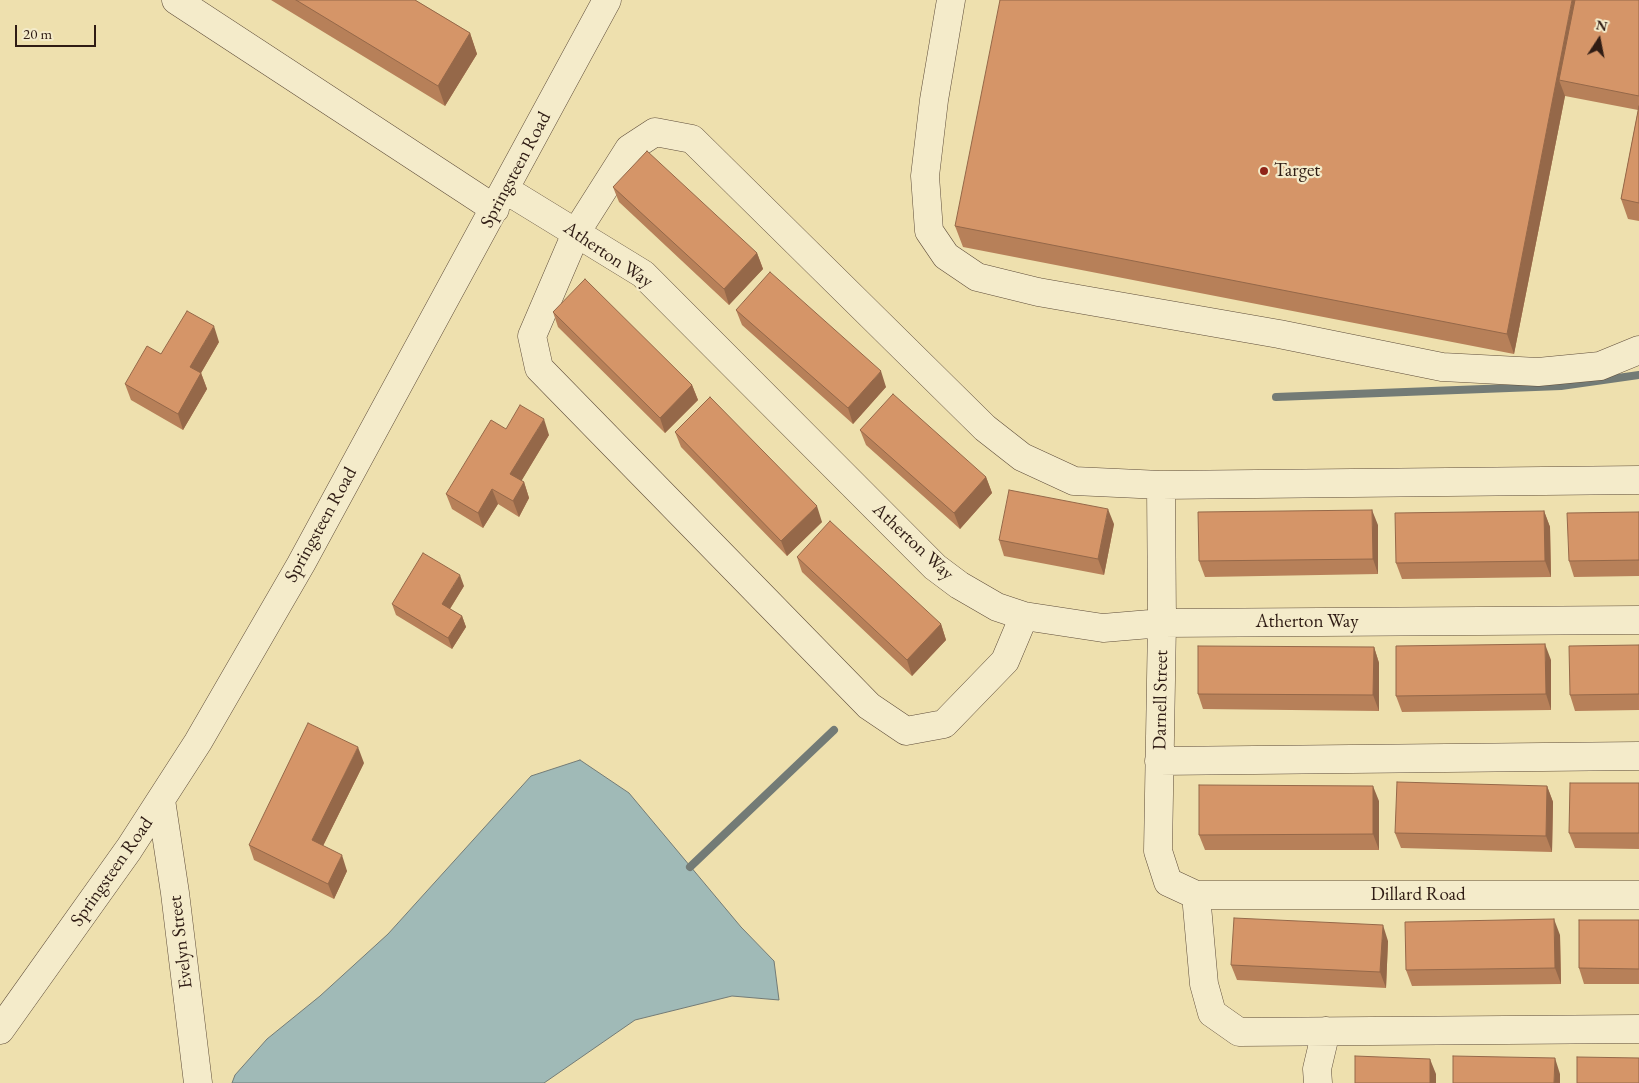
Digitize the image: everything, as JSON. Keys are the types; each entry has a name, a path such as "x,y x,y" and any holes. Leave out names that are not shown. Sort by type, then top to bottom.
{"street":[{"name":"Atherton Way","path":"176,0 500,200 577,231 643,274 935,567 958,585 997,607 1024,616 1103,628 1162,623 1639,620"},
{"name":"Springsteen Road","path":"0,1030 129,849 198,742 301,564 607,0"},
{"path":"951,0 934,100 925,176 929,231 946,256 977,277 1038,292 1279,334 1442,367 1538,372 1600,366 1639,350"},
{"path":"1024,616 1005,661 944,724 906,731 869,706 539,368 532,336 577,231 629,149 655,132 692,139 985,428 1022,457 1074,481 1161,485 1639,480"},
{"name":"Darnell Street","path":"1161,485 1162,623 1158,851 1168,882 1196,895"},
{"path":"1159,761 1639,756"},
{"name":"Evelyn Street","path":"161,800 175,893 198,1083"},
{"path":"1196,895 1204,984 1212,1012 1240,1032 1639,1029"},
{"name":"Dillard Road","path":"1196,895 1639,895"},
{"path":"1318,1083 1317,1070 1326,1031"}],"water":[{"path":"580,760 629,793 741,927 774,961 779,1000 732,996 635,1020 544,1083 232,1083 235,1075 267,1039 320,996 388,934 531,776"}],"building":[{"path":"296,0 415,0 470,33 438,86"},
{"name":"Target","path":"1000,0 1572,0 1507,334 955,226"},
{"path":"1575,0 1639,0 1639,96 1559,80"},
{"path":"1639,106 1639,203 1621,199"},
{"path":"647,151 757,253 724,289 613,187"},
{"path":"770,272 881,371 848,408 736,310"},
{"path":"585,279 692,385 660,418 553,312"},
{"path":"187,311 214,326 190,367 201,373 178,414 125,384 147,346 161,354"},
{"path":"893,394 986,477 954,513 860,430"},
{"path":"710,397 817,506 781,541 675,432"},
{"path":"520,405 544,419 510,474 524,482 513,501 492,489 478,513 446,494 491,420 506,429"},
{"path":"1009,490 1108,509 1098,559 999,540"},
{"path":"1372,510 1373,559 1199,561 1198,512"},
{"path":"1544,511 1545,561 1396,563 1395,513"},
{"path":"1639,512 1639,560 1569,561 1567,513"},
{"path":"830,521 941,624 907,660 797,557"},
{"path":"423,553 460,575 442,604 462,616 448,638 392,604"},
{"path":"1545,644 1546,694 1396,696 1396,646"},
{"path":"1639,645 1639,694 1570,695 1569,646"},
{"path":"1198,646 1374,647 1373,695 1198,694"},
{"path":"308,723 358,747 312,840 342,855 328,884 249,845"},
{"path":"1397,782 1547,786 1546,836 1395,833"},
{"path":"1570,783 1639,783 1639,833 1569,833"},
{"path":"1199,785 1373,786 1373,834 1199,835"},
{"path":"1234,918 1383,925 1380,972 1231,965"},
{"path":"1554,919 1555,968 1406,970 1405,922"},
{"path":"1579,920 1639,920 1639,969 1579,968"},
{"path":"1355,1056 1430,1059 1430,1083 1355,1083"},
{"path":"1453,1056 1555,1058 1554,1083 1453,1083"},
{"path":"1577,1057 1639,1058 1639,1083 1577,1083"}],"waterway":[{"path":"1276,397 1561,386 1639,375"},
{"path":"690,867 834,730"}],"place":[{"name":"Target","path":"1264,171"}]}
